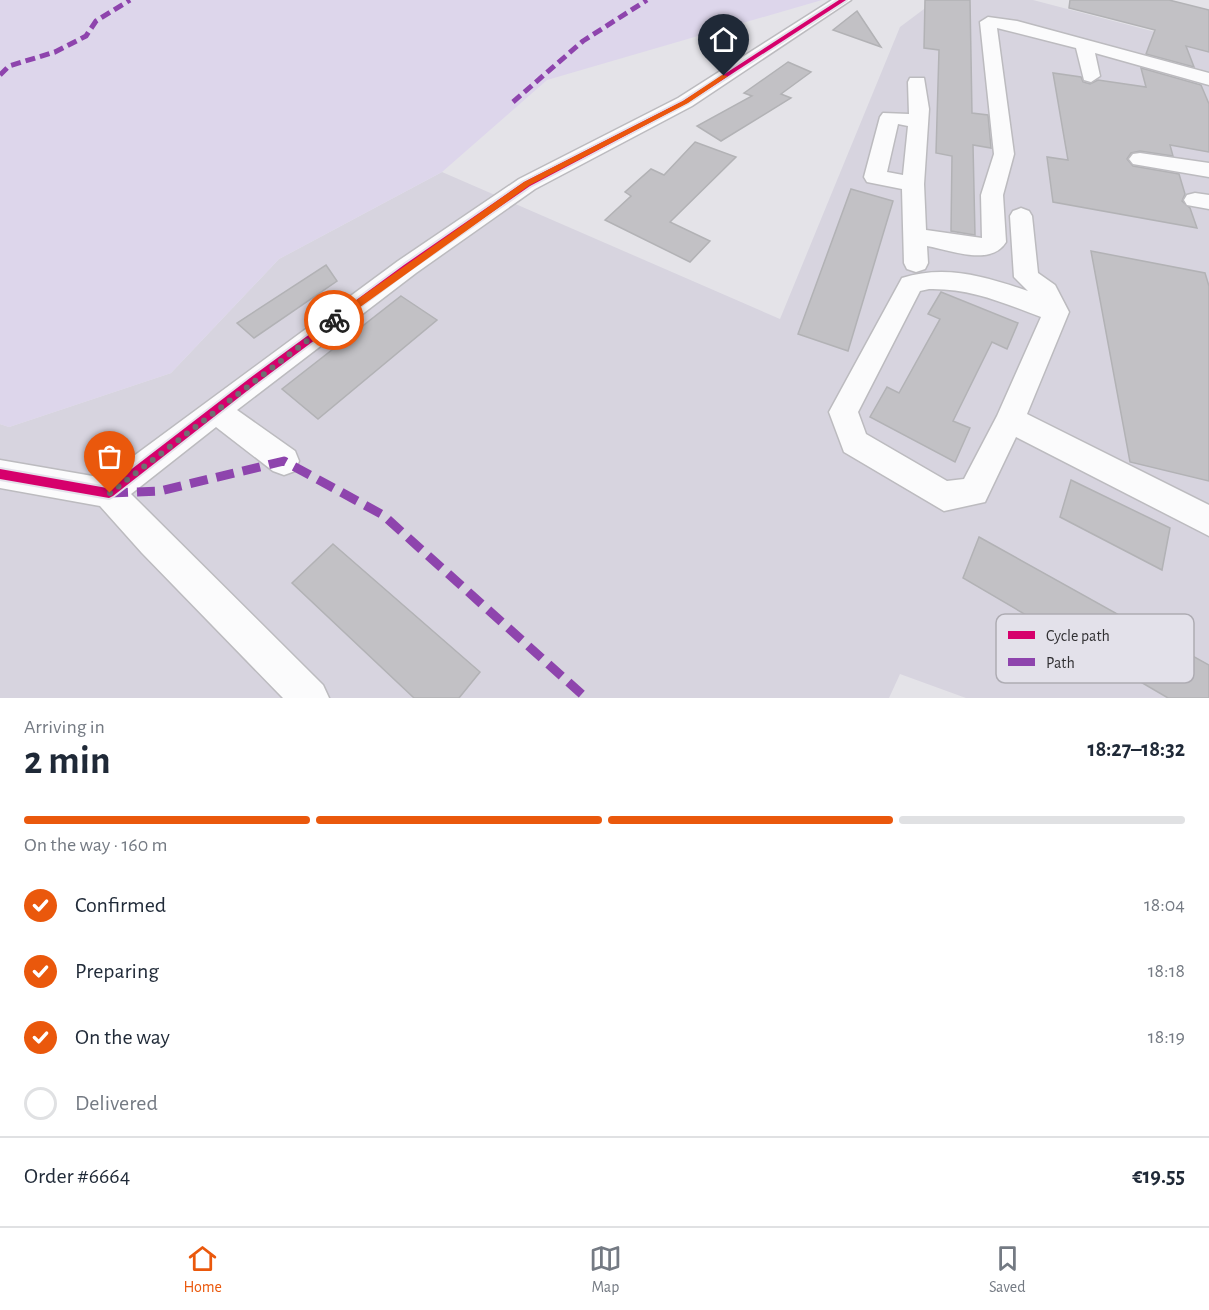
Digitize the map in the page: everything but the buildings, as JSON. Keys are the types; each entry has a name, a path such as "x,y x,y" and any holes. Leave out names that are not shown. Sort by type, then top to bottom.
{"street":[{"path":"110,493 406,267 527,184 685,102 843,0"},
{"path":"915,236 981,248 994,242 992,195 1004,154 988,22 1011,25 1084,45 1207,71"},
{"path":"1084,45 1091,76"},
{"path":"916,263 913,184 916,121 919,108 917,82"},
{"path":"913,184 874,177 890,117 916,121"},
{"path":"1140,159 1209,170"},
{"path":"1022,216 1026,278 1046,292 1056,312 1010,420 974,492 944,496 855,443 843,412 911,284 928,279 963,280 1056,312"},
{"path":"216,410 284,461"},
{"path":"1010,420 1209,521"},
{"path":"0,474 110,493 154,542 310,698"}],"shaded area":[{"path":"0,0 822,0 547,80 442,172 279,259 171,373 9,427 0,424"},
{"path":"936,0 1033,0 1209,46 1209,698 966,698 900,674 889,698 0,698 0,424 9,427 171,373 279,259 442,172 780,319 900,27"}],"marked path":[{"path":"0,75 9,66 55,52 86,36 96,21 130,0"},
{"path":"513,102 583,41 647,0"},
{"path":"110,493 160,491 284,461 383,515 586,698"}],"cycle path":[{"path":"0,474 109,493 253,381 407,267 527,184 685,102 843,0"}],"way so far":[{"path":"110,493 334,320"}],"route":[{"path":"334,320 406,267 527,184 685,102 724,76"}]}
